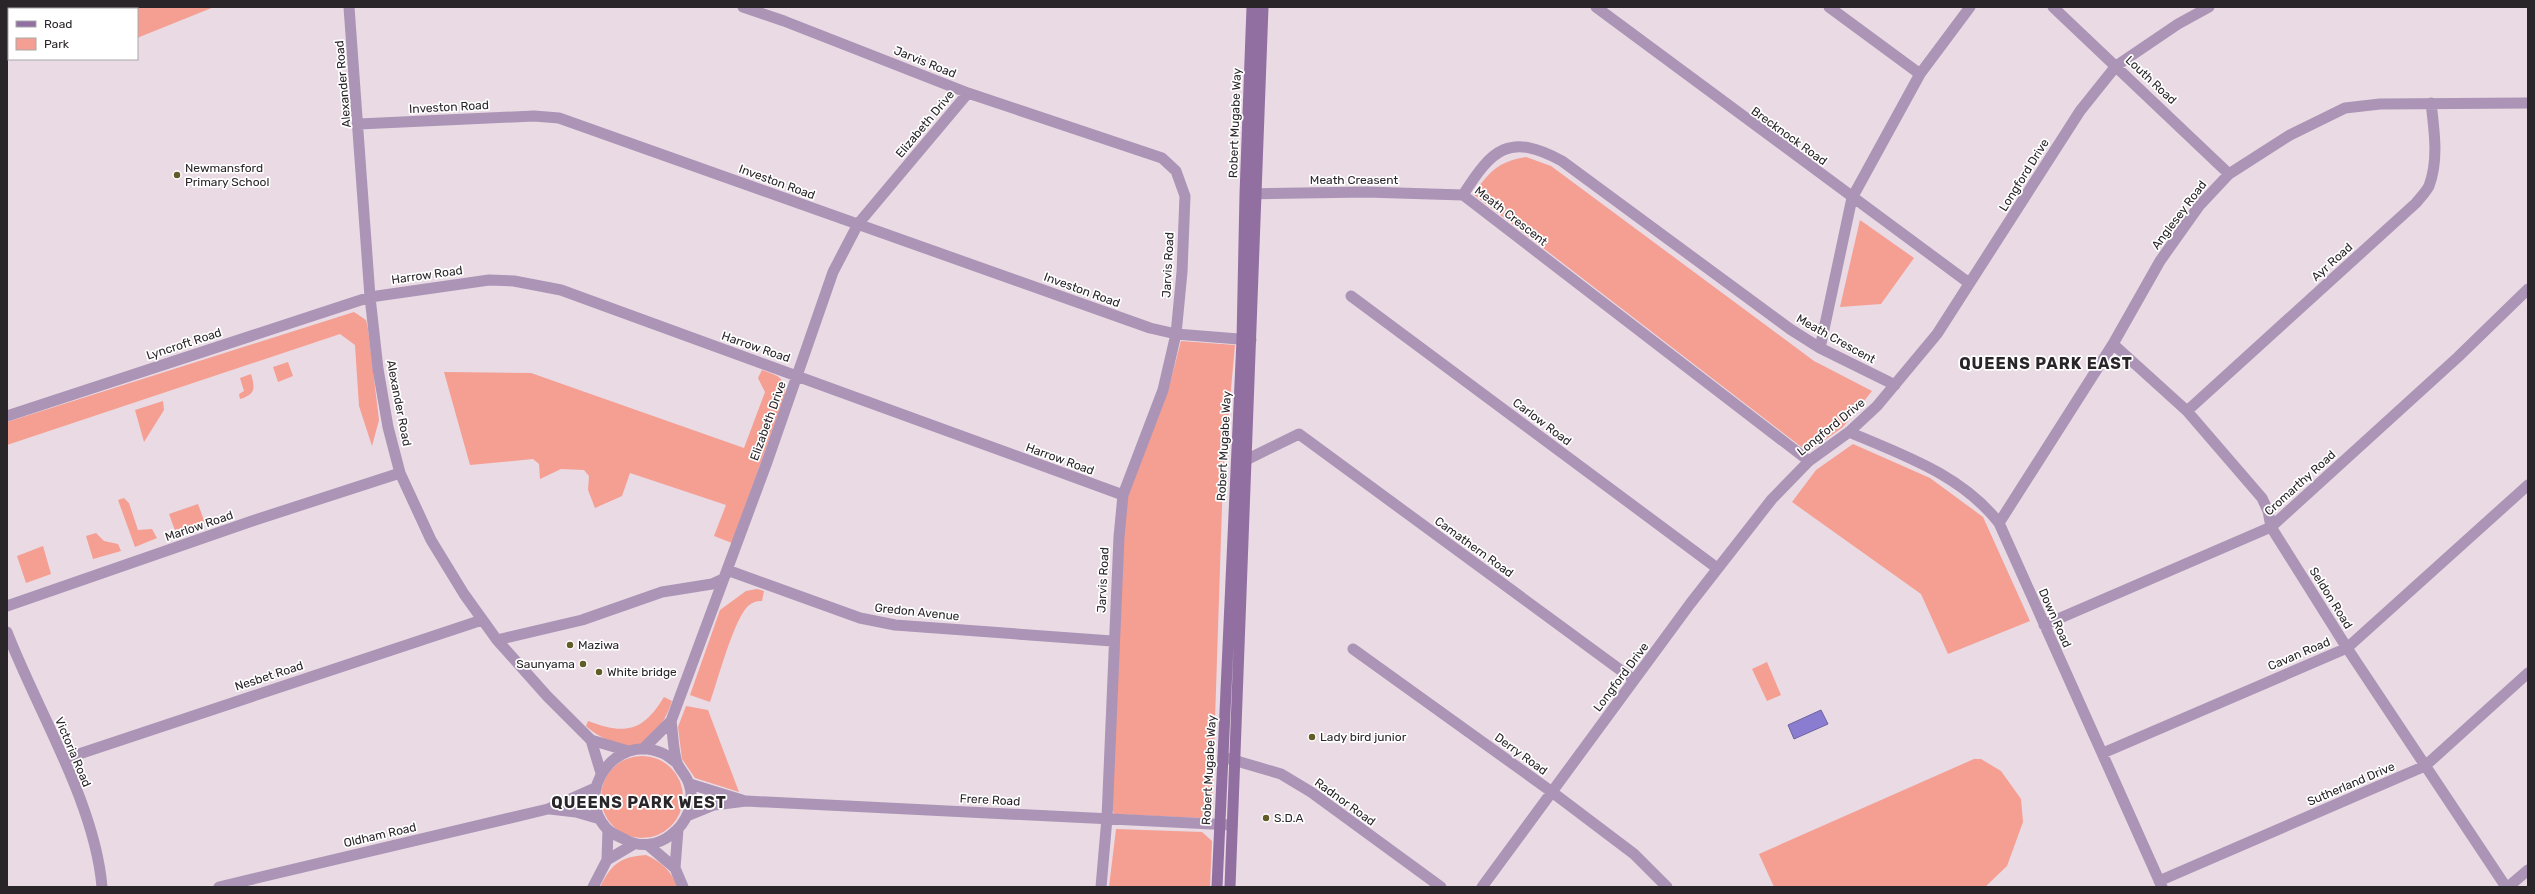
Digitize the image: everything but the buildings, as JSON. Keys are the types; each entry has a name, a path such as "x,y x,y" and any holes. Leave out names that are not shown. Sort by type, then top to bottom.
{"main road":[{"name":"Robert Mugabe Way","path":"1230,887 1246,460 1246,340 1250,194 1252,7"},
{"name":"Robert Mugabe Way","path":"1250,194 1263,7"},
{"name":"Robert Mugabe Way","path":"1217,887 1246,340"}],"street":[{"name":"Alexander Road","path":"349,7 359,124 370,297 379,376 388,427 400,473 431,540 482,620 497,640 547,696 591,740 601,773"},
{"name":"Jarvis Road","path":"743,7 784,21 968,93 1162,158 1172,165 1181,181 1185,196 1182,272 1176,334 1163,390 1123,495 1112,641 1107,818 1101,887"},
{"name":"Brecknock Road","path":"1596,7 1852,198 1969,283"},
{"path":"1829,7 1920,74"},
{"path":"1820,348 1852,198 1920,74 1970,7"},
{"name":"Louth Road","path":"2053,7 2230,174"},
{"name":"Longford Drive","path":"1482,887 1717,568 1776,494 1808,461 1849,432 1895,385 1937,334 2080,111 2116,66 2178,24 2209,7"},
{"name":"Elizabeth Drive","path":"644,749 671,721 798,376 833,272 858,224 968,93"},
{"name":"Anglesey Road","path":"1999,523 2113,344 2160,261 2204,200 2230,174 2290,135 2345,108 2362,105 2431,103 2528,104"},
{"name":"Ayr Road","path":"2187,411 2416,203 2429,186 2433,166 2434,141 2431,103"},
{"name":"Investon Road","path":"359,124 534,116 559,118 1150,328 1176,334 1246,340"},
{"name":"Meath Crescent","path":"1808,461 1463,195 1489,158 1501,150 1514,147 1524,147 1544,151 1598,186 1771,315 1820,348 1895,385"},
{"name":"Meath Creasent","path":"1250,194 1366,192 1463,195"},
{"name":"Harrow Road","path":"370,297 489,280 535,284 560,290 1123,495"},
{"name":"Cromarthy Road","path":"2044,625 2139,582 2271,527 2458,357 2528,290"},
{"name":"Carlow Road","path":"1351,296 1717,568"},
{"name":"Lyncroft Road","path":"7,416 370,297"},
{"name":"Seldon Road","path":"2113,344 2187,411 2262,498 2268,512 2271,527 2347,648 2507,887"},
{"name":"Down Road","path":"1849,432 1918,461 1943,474 1985,504 1999,523 2161,884"},
{"name":"Camathern Road","path":"1246,460 1299,434 1634,680"},
{"name":"Marlow Road","path":"7,606 255,520 400,473"},
{"name":"Cavan Road","path":"2103,753 2347,648 2528,485"},
{"path":"497,640 582,620 662,592 712,584 725,575"},
{"name":"Gredon Avenue","path":"725,575 860,618 888,624 1112,641"},
{"name":"Nesbet Road","path":"64,759 482,620"},
{"name":"Victoria Road","path":"7,632 24,675 64,759 88,825 102,887"},
{"name":"Derry Road","path":"1353,649 1552,792 1634,854 1667,887"},
{"name":"Sutherland Drive","path":"2161,884 2425,766 2528,673"},
{"name":"Elizabeth Drive","path":"671,721 677,763"},
{"name":"Alexander Road","path":"591,740 628,751"},
{"path":"644,749 662,753 677,763 690,784 691,800 687,816 678,829 664,840 648,845 634,844 608,830 600,819 595,804 595,788 601,773 612,760 628,751 644,749"},
{"name":"Radnor Road","path":"1223,757 1281,774 1311,792 1441,887"},
{"name":"Frere Road","path":"690,784 746,801"},
{"name":"Oldham Road","path":"219,887 548,809 595,788"},
{"name":"Frere Road","path":"687,816 714,805 746,801 1232,825"},
{"name":"Oldham Road","path":"548,809 576,812 600,819"},
{"path":"675,868 678,829"},
{"path":"593,887 607,860 608,830"},
{"path":"607,860 634,844"},
{"path":"648,845 675,868 683,887"},
{"path":"2507,887 2528,870"}],"green space":[{"path":"214,7 138,38 138,8 76,8"},
{"path":"1526,157 1551,166 1814,361 1872,391 1843,427 1808,452 1473,194 1495,169 1508,162"},
{"path":"1860,220 1914,258 1881,304 1840,307"},
{"path":"354,312 366,320 368,329 379,420 372,446 359,406 355,345 340,334 7,445 7,422"},
{"path":"1181,341 1235,345 1223,476 1212,811 1201,818 1114,814 1111,805 1123,538 1128,496 1168,391"},
{"path":"288,362 293,376 278,382 273,367"},
{"path":"762,370 782,380 785,395 732,543 714,536 726,505 630,473 622,496 595,508 588,490 589,476 584,470 561,469 540,479 539,464 533,459 470,465 444,372 531,373 744,448 765,392 758,378"},
{"path":"251,374 253,383 252,393 240,399 239,394 244,391 240,378"},
{"path":"163,401 164,410 144,442 135,410"},
{"path":"1853,444 1930,478 1983,517 2030,621 1948,654 1921,594 1792,502 1816,470"},
{"path":"124,498 129,503 138,530 152,529 157,538 135,547 118,500"},
{"path":"198,504 205,523 176,533 169,514"},
{"path":"96,533 104,541 118,544 121,551 93,559 86,536"},
{"path":"43,546 51,574 26,583 17,556"},
{"path":"757,589 764,591 762,601 751,604 742,614 731,637 710,702 690,695 720,610 746,591"},
{"path":"1767,662 1781,695 1767,701 1752,669"},
{"path":"664,697 672,701 664,719 652,735 636,746 621,745 612,742 586,726 588,721 613,728 623,729 632,727 640,724 648,717 656,709"},
{"path":"686,706 708,710 739,792 695,778 682,759 678,727"},
{"path":"642,756 658,759 671,768 680,781 683,797 680,813 671,826 658,835 642,838 626,835 613,826 604,813 601,797 604,781 613,768 626,759"},
{"path":"1974,759 1981,759 2001,771 2021,799 2023,822 2007,866 1985,887 1774,887 1759,854"},
{"path":"1116,829 1202,832 1212,841 1210,887 1109,887"},
{"path":"646,855 657,861 665,868 672,876 678,887 600,887 608,873 617,863 629,858"}],"shaded area":[{"path":"1821,710 1828,724 1794,739 1788,725"}],"place":[{"name":"Newmansford Primary School","path":"177,175"},
{"name":"Maziwa","path":"570,645"},
{"name":"Saunyama","path":"583,664"},
{"name":"White bridge","path":"599,672"},
{"name":"Lady bird junior","path":"1312,737"},
{"name":"S.D.A","path":"1266,818"}],"district":[{"name":"QUEENS PARK EAST","path":"2046,363"},
{"name":"QUEENS PARK WEST","path":"639,802"}]}
